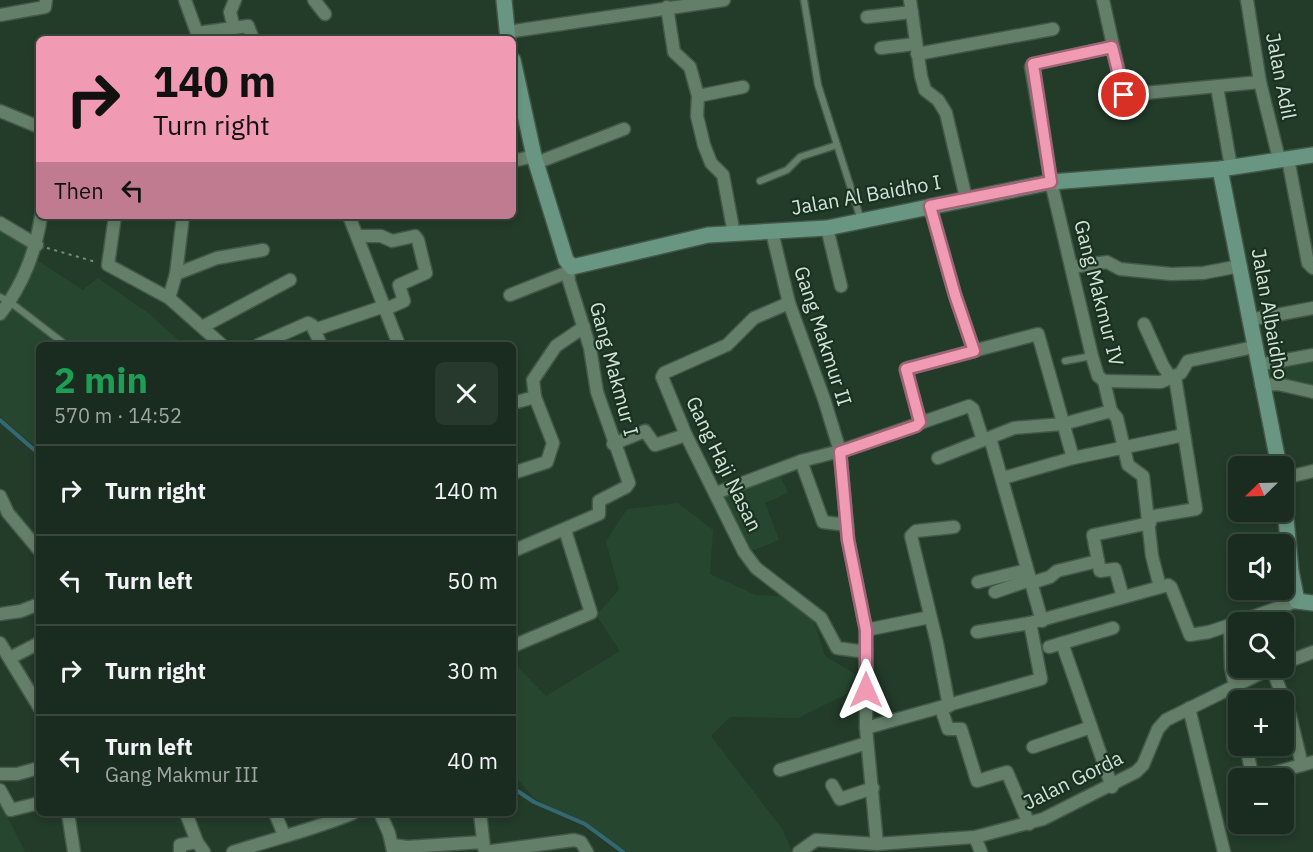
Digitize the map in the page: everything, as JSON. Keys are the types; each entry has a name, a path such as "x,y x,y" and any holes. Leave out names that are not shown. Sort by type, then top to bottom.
{"street":[{"path":"0,15 45,6 46,0"},
{"path":"185,0 197,33 248,26 252,36"},
{"path":"234,28 230,12 235,0"},
{"path":"314,0 325,14"},
{"path":"504,0 508,35 668,7 724,0"},
{"path":"1103,0 1124,95 1260,82"},
{"name":"Jalan Adil","path":"1247,0 1260,82 1284,159 1308,263 1313,268"},
{"path":"867,17 911,6 916,49 925,90 943,106 946,113 966,198"},
{"path":"668,7 675,55 690,67 698,96 697,116 704,145 711,163 723,175 734,234"},
{"path":"881,48 916,49 1053,29"},
{"name":"Gang Makmur IV","path":"1112,47 1032,65 1051,182 1092,356 1098,376 1104,381 1111,411 1117,418 1128,465 1143,476 1150,520 1152,555 1160,587"},
{"path":"510,295 568,268 535,159 516,74"},
{"path":"698,96 743,87"},
{"path":"1217,87 1226,168"},
{"path":"0,111 36,126"},
{"path":"516,161 535,159 624,129"},
{"name":"Jalan Al Baidho I","path":"568,268 708,235 827,228 1051,182 1226,168 1313,155"},
{"name":"Jalan Albaidho","path":"1226,168 1254,347 1277,456"},
{"path":"930,206 955,295 974,351"},
{"path":"0,314 5,299 37,245 41,219"},
{"path":"115,219 108,265 169,298 219,342"},
{"path":"169,298 176,274 183,219"},
{"path":"350,219 398,342"},
{"path":"0,223 37,245"},
{"path":"827,228 841,286"},
{"name":"Gang Makmur II","path":"772,232 789,303 824,399 840,452 847,525 866,630 867,743 884,846"},
{"path":"315,330 404,301 399,285 426,273 415,236 392,241 377,235 357,236"},
{"path":"176,274 217,258 263,250"},
{"path":"1072,267 1107,262 1119,269 1171,274 1203,273 1240,266"},
{"name":"Gang Makmur I","path":"565,530 599,514 599,501 626,487 628,483 597,392 584,327 568,268"},
{"path":"202,327 290,280"},
{"name":"Gang Haji Nasan","path":"789,303 754,318 727,345 664,373 662,377 686,435 744,552 756,568 821,618 837,648 866,652"},
{"path":"1250,320 1313,308"},
{"path":"265,342 306,324 312,325 320,342"},
{"path":"1123,597 1115,569 1100,571 1093,534 1196,509 1173,377 1163,366 1144,324"},
{"path":"516,472 545,464 552,445 535,397 533,380 542,363 556,346 584,327"},
{"path":"920,422 906,369 1038,334 1073,458"},
{"path":"1104,381 1156,383 1181,373 1188,361 1254,347"},
{"path":"1258,365 1313,355"},
{"path":"1261,385 1278,384 1313,392"},
{"path":"516,402 535,397"},
{"path":"716,493 801,461 840,452 970,406 1003,478 1030,578 1041,679 866,728"},
{"path":"938,458 1014,428 1063,424 1111,411"},
{"path":"613,444 645,431 655,445 686,435"},
{"path":"1003,478 1073,458 1184,435"},
{"path":"801,461 823,522 847,525"},
{"path":"1294,476 1313,471"},
{"path":"0,496 8,513 36,546"},
{"path":"1286,522 1291,571 1297,601"},
{"path":"954,527 916,531 911,536 930,617 948,729 961,729 977,781 1007,772 1029,824"},
{"path":"516,550 565,530 591,613 516,644"},
{"path":"978,582 1050,577 1057,571 1098,561"},
{"path":"995,592 1030,578"},
{"path":"977,632 1036,622 1160,587 1171,586 1190,635 1209,632 1228,625"},
{"path":"1265,612 1297,601 1313,603"},
{"path":"0,614 21,611 36,605"},
{"path":"866,630 930,617"},
{"path":"1049,646 1113,628"},
{"path":"0,643 36,702"},
{"path":"1062,643 1112,787"},
{"path":"10,658 36,645"},
{"path":"1294,659 1313,652"},
{"path":"1233,678 1236,690"},
{"name":"Jalan Gorda","path":"799,852 816,840 884,846 975,837 1029,824 1112,787 1143,765 1162,724 1251,678"},
{"path":"1248,756 1253,777 1307,763 1275,678"},
{"path":"1190,708 1224,852"},
{"path":"1033,747 1091,727"},
{"path":"780,770 867,743"},
{"path":"0,774 17,774 36,769"},
{"path":"832,785 840,799 873,788"},
{"path":"0,790 11,810 36,804"},
{"path":"68,816 74,852"},
{"path":"180,852 180,845 200,847 187,816"},
{"path":"276,816 284,835"},
{"path":"233,852 269,846 284,835 346,816"},
{"path":"381,816 393,848 484,849 576,840 581,842 586,852"},
{"path":"480,816 484,849"},
{"path":"975,837 981,852"}],"lane":[{"path":"804,0 814,68 862,220"},
{"path":"760,181 786,170 800,157 837,145"},
{"path":"5,299 62,342"},
{"path":"1065,361 1092,356"}],"path":[{"path":"37,245 108,265"}],"shaded area":[{"path":"0,225 35,247 32,257 83,290 98,278 148,313 181,342 36,342 36,447 0,416"},
{"path":"1313,352 1313,384 1264,393 1259,362"},
{"path":"780,475 788,493 765,503 779,540 746,553 721,495"},
{"path":"678,503 713,530 710,574 756,595 796,597 815,624 825,656 855,674 847,694 798,718 730,717 711,736 783,830 792,852 623,852 589,829 534,798 516,777 516,665 546,696 620,651 596,615 619,590 606,541 627,509"},
{"path":"0,802 25,852 0,852"}],"waterway":[{"path":"0,420 36,451"},
{"path":"516,790 534,802 585,824 623,852"}],"route":[{"path":"866,690 866,630 848,540 845,487 840,452 916,426 920,422 906,369 974,351 955,295 930,206 1051,182 1031,67 1033,64 1112,47 1124,95"}]}
